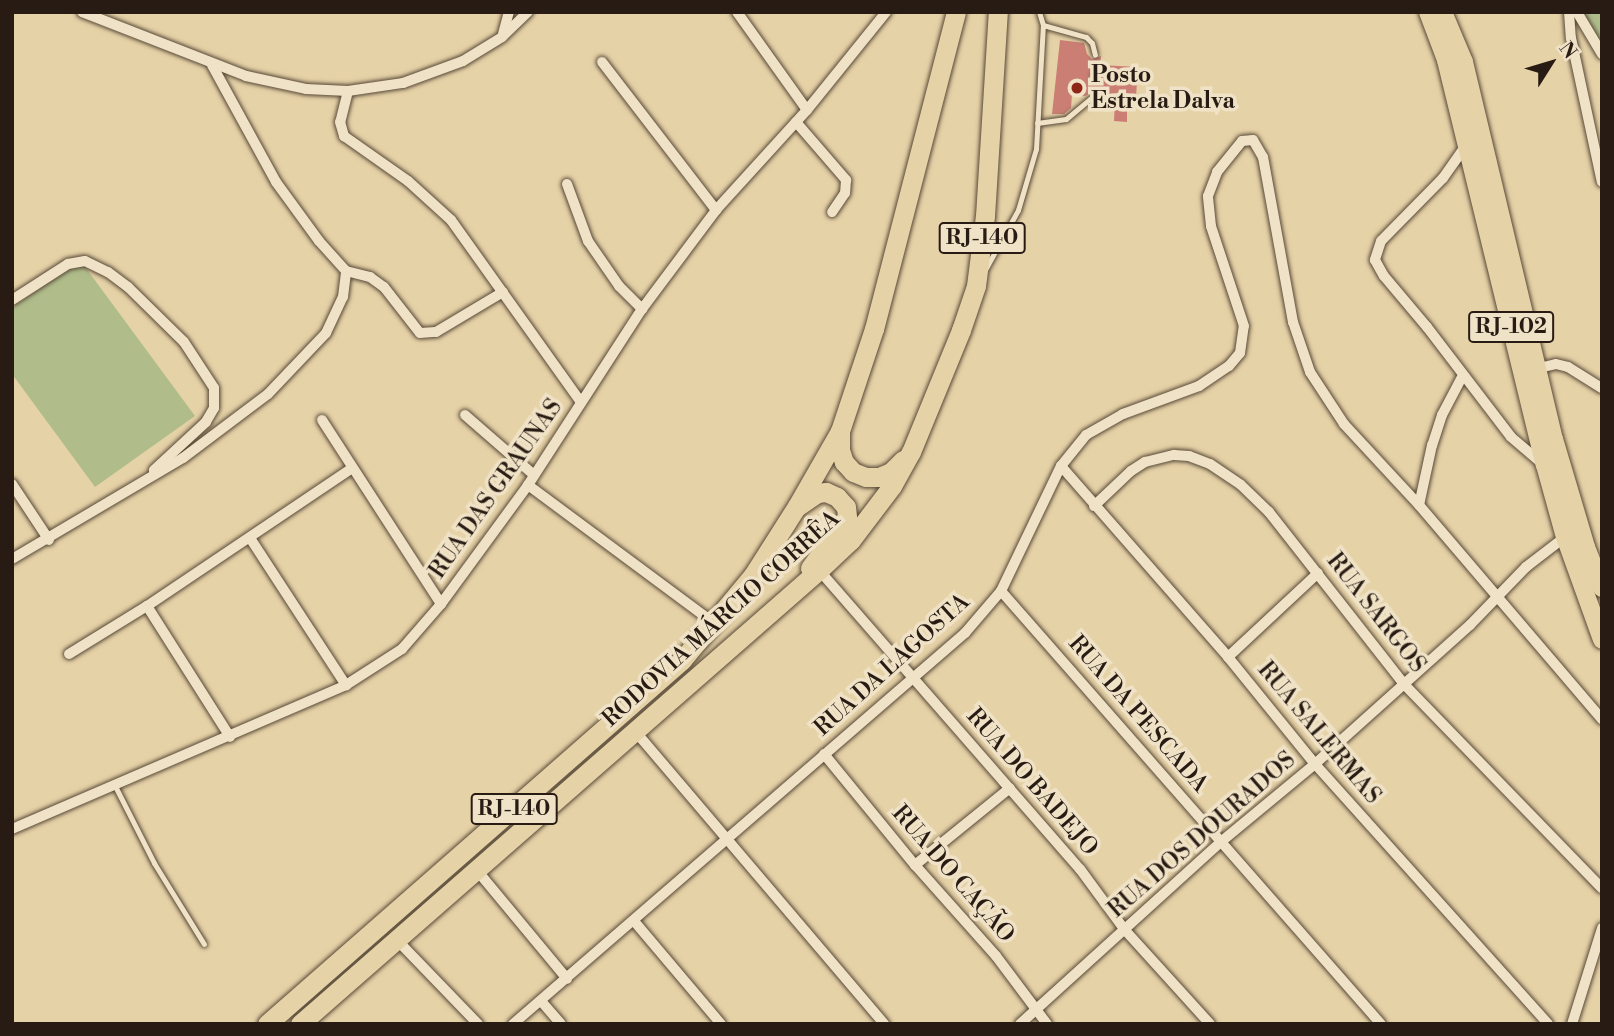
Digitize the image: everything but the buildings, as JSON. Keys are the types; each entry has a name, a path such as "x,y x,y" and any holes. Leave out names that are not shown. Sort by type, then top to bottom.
{"highway":[{"name":"RODOVIA MÁRCIO CORRÊA","path":"268,1023 682,660 753,575 840,431 874,330 956,12"},
{"name":"RODOVIA MÁRCIO CORRÊA","path":"300,1024 475,868 819,570 850,540 892,486 911,452 961,330 975,286 985,216 998,12"},
{"path":"840,431 840,450 844,462 853,472 866,477 879,477 891,472 911,452"},
{"path":"797,506 817,493 826,492 837,497 846,507 846,517 814,558 802,585"}],"main road":[{"name":"RJ-102","path":"1427,12 1446,60 1565,537 1602,640"},
{"name":"RJ-102","path":"1443,12 1464,62 1554,439 1586,547 1602,588"}],"street":[{"path":"82,12 212,65 279,84 348,91 403,83 463,61 502,37 528,12"},
{"path":"502,37 509,12"},
{"path":"737,12 807,110"},
{"name":"RUA DAS GRAUNAS","path":"12,829 346,685 402,649 441,604 528,485 642,309 716,210 807,110 886,12"},
{"path":"1569,12 1571,38 1602,182"},
{"path":"1577,12 1602,54"},
{"path":"602,62 716,210"},
{"path":"212,65 276,182 319,241 346,271 378,282 417,330 427,335 436,332 503,292"},
{"path":"348,91 340,122 344,136 433,201 475,250 581,402"},
{"path":"796,122 846,180 845,193 832,212"},
{"name":"RUA DA LAGOSTA","path":"513,1024 965,633 1001,591 1061,466 1092,429 1123,414 1199,386 1228,366 1240,353 1244,339 1242,316 1211,226 1208,196 1217,173 1237,145 1247,139 1256,143 1263,158 1296,333 1310,372 1344,424 1419,505"},
{"path":"1467,144 1443,178 1381,240 1375,254 1384,276 1511,437 1545,465"},
{"path":"567,184 588,241 619,286 642,309"},
{"path":"12,300 68,264 77,261 93,264 108,272 156,313 184,342 207,374 215,398 214,408 206,422 126,494"},
{"path":"12,559 126,494 228,427 301,362 335,318 343,296 346,271"},
{"path":"1539,369 1556,364 1568,367 1602,388"},
{"path":"1463,374 1442,415 1419,505 1602,719"},
{"path":"465,415 534,475"},
{"path":"322,420 441,604"},
{"name":"RUA SARGOS","path":"1094,506 1115,483 1145,462 1174,455 1189,456 1210,464 1241,485 1269,512 1404,683 1602,888"},
{"name":"RUA SALERMAS","path":"1061,466 1228,657 1315,764 1548,1024"},
{"path":"69,654 147,606 352,468"},
{"path":"12,484 49,540"},
{"path":"528,485 714,624"},
{"path":"12,509 23,500"},
{"name":"RUA DOS DOURADOS","path":"1020,1024 1222,841 1315,764 1497,597 1525,567 1565,537"},
{"path":"250,538 346,685"},
{"name":"RUA DO BADEJO","path":"819,570 1080,869 1124,929 1210,1024"},
{"path":"1228,657 1318,573"},
{"name":"RUA DA PESCADA","path":"1001,591 1381,1024"},
{"path":"147,606 230,737"},
{"path":"635,731 884,1024"},
{"name":"RUA DO CAÇÃO","path":"824,754 915,865 996,956 1047,1024"},
{"path":"915,865 1010,788"},
{"path":"475,868 567,979"},
{"path":"634,922 721,1024"},
{"path":"1572,1024 1602,928"},
{"path":"397,940 478,1024"},
{"path":"541,1001 561,1024"}],"lane":[{"path":"975,286 1018,210 1036,149 1042,25 1039,12"},
{"path":"1042,25 1086,37 1092,43 1095,55"},
{"path":"1037,123 1066,118 1092,97"},
{"path":"114,784 154,863 204,944"}],"green space":[{"path":"1579,12 1602,12 1602,51"},
{"path":"80,260 195,416 95,487 12,374 12,308"}],"place":[{"name":"Posto Estrela Dalva","path":"1077,88"}]}
